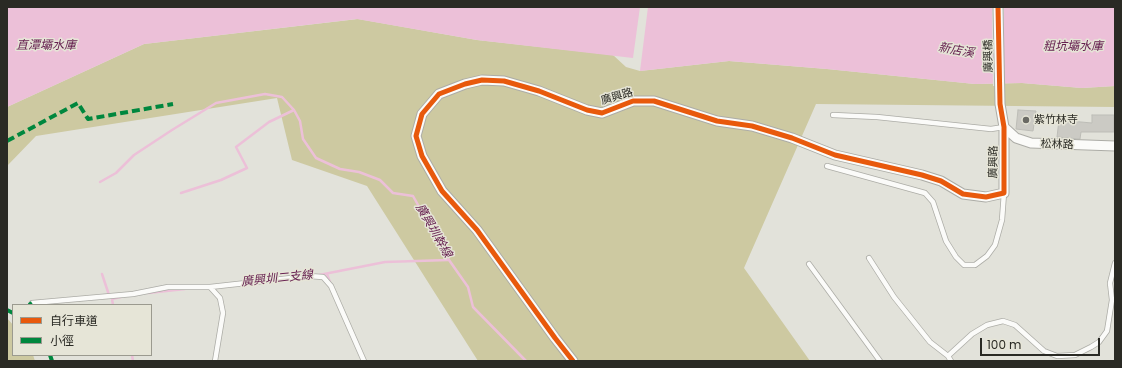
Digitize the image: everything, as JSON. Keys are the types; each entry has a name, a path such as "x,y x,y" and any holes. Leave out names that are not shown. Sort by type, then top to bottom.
{"street":[{"name":"廣興橋","path":"998,7 1000,104"},
{"name":"廣興路","path":"573,361 477,230 442,191 422,156 416,136 422,114 439,94 465,84 482,80 504,81 525,87 587,110 602,113 633,101 654,101 717,121 752,126 792,138 835,155 922,175 941,181 963,194 986,198 1004,193 1004,128 1000,104"},
{"name":"松林路","path":"1004,128 1016,138 1031,144 1115,146"}],"lane":[{"path":"833,115 877,117 991,129 1004,128"},
{"path":"827,166 925,193 932,202 946,242 956,257 964,265 975,265 987,256 995,245 1002,220 1004,193"},
{"path":"869,258 894,297 930,342 948,356 951,361"},
{"path":"948,356 972,334 987,325 1003,321 1015,325 1044,351 1057,356 1075,355 1091,347 1099,342 1107,331 1112,300 1110,283 1115,263"},
{"path":"809,264 880,361"},
{"path":"32,303 134,294 168,287 210,287 309,276 324,277 331,286 364,361"},
{"path":"210,287 220,298 223,313 215,361"}],"shaded area":[{"path":"358,19 477,40 613,55 626,67 640,71 729,61 975,84 1022,83 1082,88 1115,86 1115,107 816,104 744,268 810,361 478,361 367,186 292,160 277,98 36,136 7,166 7,107 144,44"},
{"path":"7,318 12,324 12,356 33,356 35,361 7,361"}],"water":[{"name":"直潭壩水庫","path":"7,7 640,7 633,58 477,40 357,19 144,44 7,107"},
{"name":"粗坑壩水庫","path":"648,7 1115,7 1115,86 1082,88 1022,83 975,84 729,61 640,71"}],"pier":[{"path":"992,7 1004,7 1003,86 993,86"}],"building":[{"name":"紫竹林寺","path":"1018,110 1036,111 1033,131 1016,129"},
{"path":"1092,115 1114,115 1114,132 1081,132 1080,139 1057,137 1059,120 1092,123"}],"waterway":[{"name":"廣興圳幹線","path":"100,182 116,173 134,155 216,103 265,94 282,97 294,110 300,121 303,139 316,158 340,169 359,172 380,180 393,193 413,196 449,260 468,287 473,307 526,361"},
{"path":"181,193 221,180 247,168 236,147 269,122 294,110"},
{"name":"廣興圳二支線","path":"319,275 385,262 448,260"},
{"path":"102,274 109,295"},
{"path":"327,274 331,285"},
{"name":"廣興圳二支線","path":"148,293 185,289"},
{"name":"廣興圳二支線","path":"113,304 112,299 121,297"},
{"name":"廣興圳二支線","path":"132,356 133,361"}],"marked path":[{"path":"7,141 78,103 88,119 173,104"},
{"path":"7,310 12,312"},
{"path":"50,356 52,361"}],"cycle path":[{"path":"573,361 477,230 442,191 422,156 416,136 422,114 439,94 465,84 482,80 504,81 539,91 587,110 602,113 633,101 654,101 717,121 752,126 792,138 835,155 922,175 941,181 963,194 986,197 1004,193 1004,127 1000,104 998,7"}],"place":[{"name":"紫竹林寺","path":"1026,120"}],"water label":[{"name":"新店溪","path":"956,51"}]}
